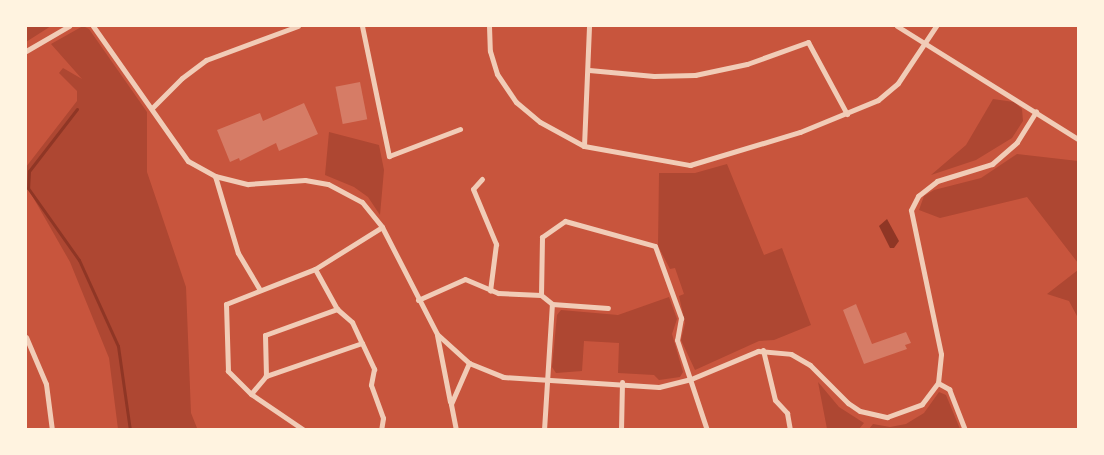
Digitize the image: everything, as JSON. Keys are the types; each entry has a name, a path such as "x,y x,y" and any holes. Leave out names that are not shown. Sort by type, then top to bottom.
{"street":[{"path":"26,51 69,26"},
{"path":"93,26 188,161 215,176 248,184 305,180 328,184 362,202 382,227 436,334 456,429"},
{"path":"152,108 182,78 206,60 298,26"},
{"path":"362,26 389,156 460,129"},
{"path":"489,26 490,51 497,74 516,102 540,122 584,146 690,165 847,114 878,100 898,83 936,26"},
{"path":"584,146 589,70 589,26"},
{"path":"897,26 1078,138"},
{"path":"589,70 654,76 695,75 747,64 808,42 847,114"},
{"path":"436,334 469,363 503,377 622,382 659,387 691,379 764,350 790,354 810,366 848,403 873,416 902,414 922,404 938,383 941,354 911,210 929,185 992,164 1017,142 1036,111"},
{"path":"215,176 238,253 260,290"},
{"path":"482,179 473,189 496,244 490,291"},
{"path":"541,295 542,237 565,221 655,246 681,318 677,340 707,429"},
{"path":"304,429 251,394 228,371 226,304 315,269 382,227"},
{"path":"315,269 337,309 352,322 374,369 371,385 383,418 382,428 376,429"},
{"path":"418,300 465,279 490,291 541,295 552,304 608,308"},
{"path":"544,429 552,304"},
{"path":"266,376 265,335 337,309"},
{"path":"26,337 46,384 52,429"},
{"path":"251,394 266,376 363,343"},
{"path":"764,350 775,400 787,414 790,429"},
{"path":"451,404 469,363"},
{"path":"621,429 622,382"},
{"path":"938,383 953,396 965,429"}],"shaded area":[{"path":"26,26 51,26 26,42"},
{"path":"83,26 89,29 147,112 147,172 186,287 191,413 197,428 204,429 118,429 109,358 70,262 26,185 26,167 77,101 77,91 59,73 63,68 82,79 51,44"},
{"path":"993,99 1014,102 1022,109 1023,121 1012,138 976,160 931,175 966,145"},
{"path":"329,132 379,145 384,170 380,215 368,197 354,187 325,175"},
{"path":"1017,154 1078,161 1078,263 1027,197 940,218 919,210 924,196 934,190 981,178"},
{"path":"727,164 764,255 782,248 811,325 774,340 759,341 695,370 681,340 685,323 679,296 684,294 675,268 670,269 658,246 659,173 695,173"},
{"path":"887,219 899,241 894,248 890,248 879,226"},
{"path":"1078,270 1078,318 1069,301 1047,294"},
{"path":"669,297 677,319 672,334 683,372 680,377 659,380 654,375 618,373 619,343 584,341 582,371 556,373 552,367 557,315 561,310 618,315"},
{"path":"818,382 839,407 864,423 859,429 827,429"},
{"path":"939,392 946,395 960,429 869,429 873,424 890,427 906,424 924,413"}],"building":[{"path":"360,82 367,119 343,124 335,87"},
{"path":"304,103 318,134 279,151 276,143 240,161 239,158 230,162 217,130 260,113 263,121"},
{"path":"856,304 872,344 906,332 911,343 905,345 907,349 864,364 843,310"}],"waterway":[{"path":"77,109 29,171 28,188 79,260 118,346 130,430"}]}
